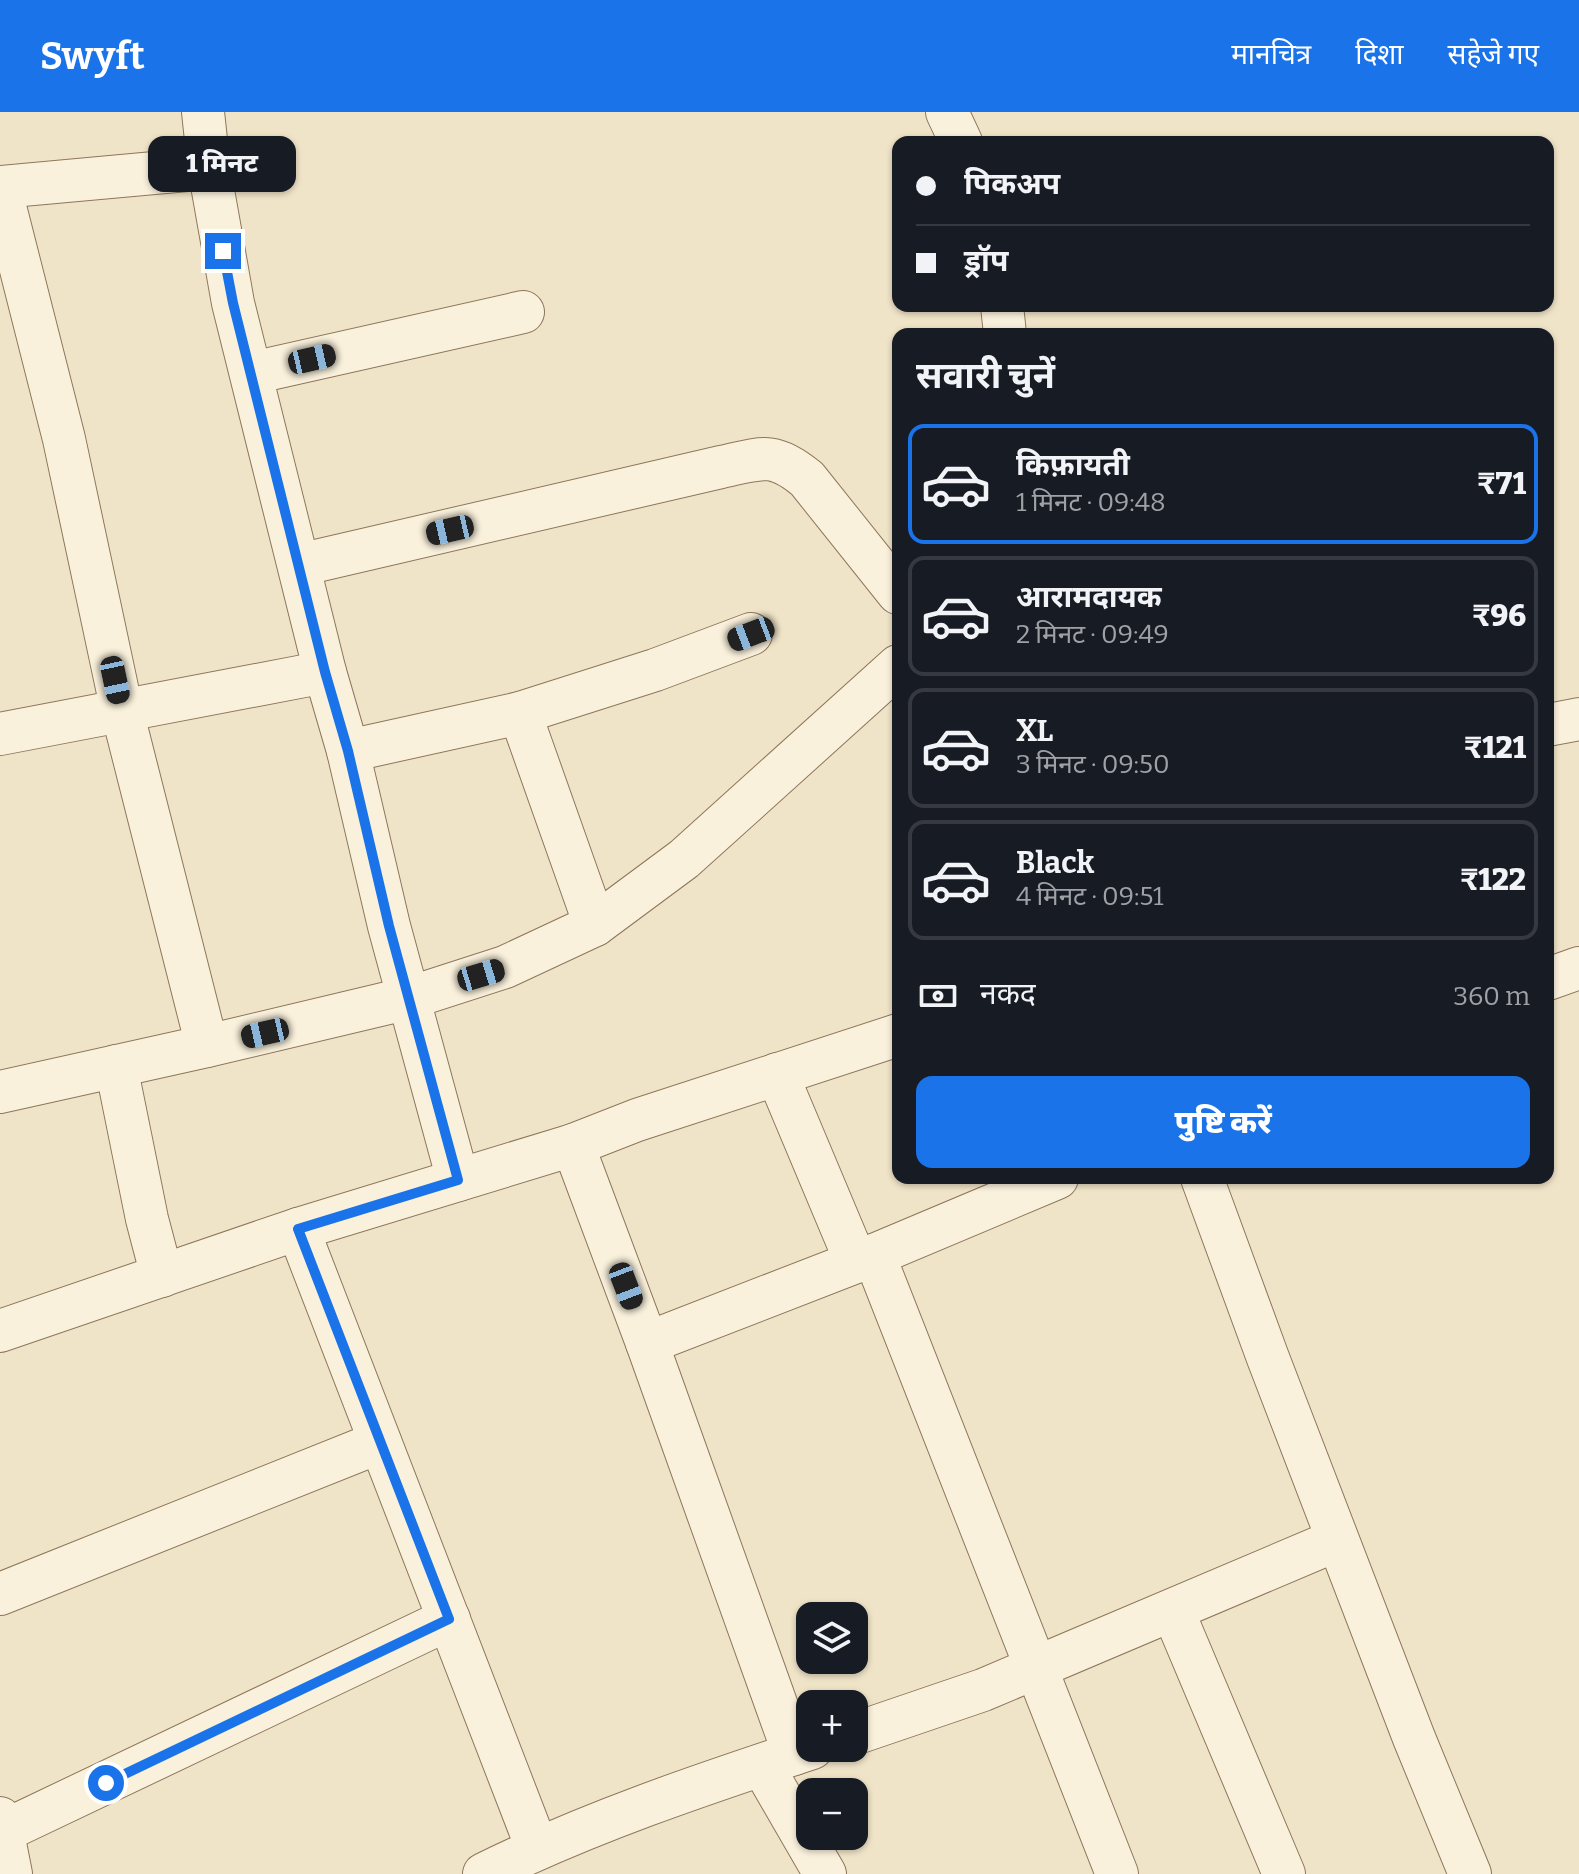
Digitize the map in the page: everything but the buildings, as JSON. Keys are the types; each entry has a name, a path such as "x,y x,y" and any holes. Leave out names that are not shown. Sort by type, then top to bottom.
{"street":[{"path":"203,112 209,168 233,303 325,672 348,751 389,926 458,1180"},
{"path":"947,112 958,136"},
{"path":"207,1046 122,711 64,439 0,187 209,168"},
{"path":"252,373 523,312"},
{"path":"299,565 733,464 774,458 807,479 892,585"},
{"path":"348,751 520,713 655,670 751,634"},
{"path":"0,1092 409,998 505,967 595,925 684,859 892,671"},
{"path":"0,734 325,672"},
{"path":"520,713 595,925"},
{"path":"1554,724 1579,719"},
{"path":"1554,977 1579,968"},
{"path":"0,1331 298,1229 573,1145 637,1120 892,1037"},
{"path":"116,1066 147,1219 162,1276"},
{"path":"777,1074 865,1259 1117,1874"},
{"path":"573,1145 647,1343 789,1756 825,1874"},
{"path":"647,1343 865,1259 1043,1184"},
{"path":"1204,1184 1337,1540 1470,1874"},
{"path":"298,1229 537,1848"},
{"path":"0,1594 380,1442"},
{"path":"868,1729 983,1690 1337,1540"},
{"path":"1173,1611 1284,1874"},
{"path":"11,1874 2,1825 449,1619"},
{"path":"484,1874 537,1848 652,1802 789,1756"}],"route":[{"path":"106,1783 449,1619 298,1229 458,1180 389,926 348,751 325,672 233,303 223,251"}]}
